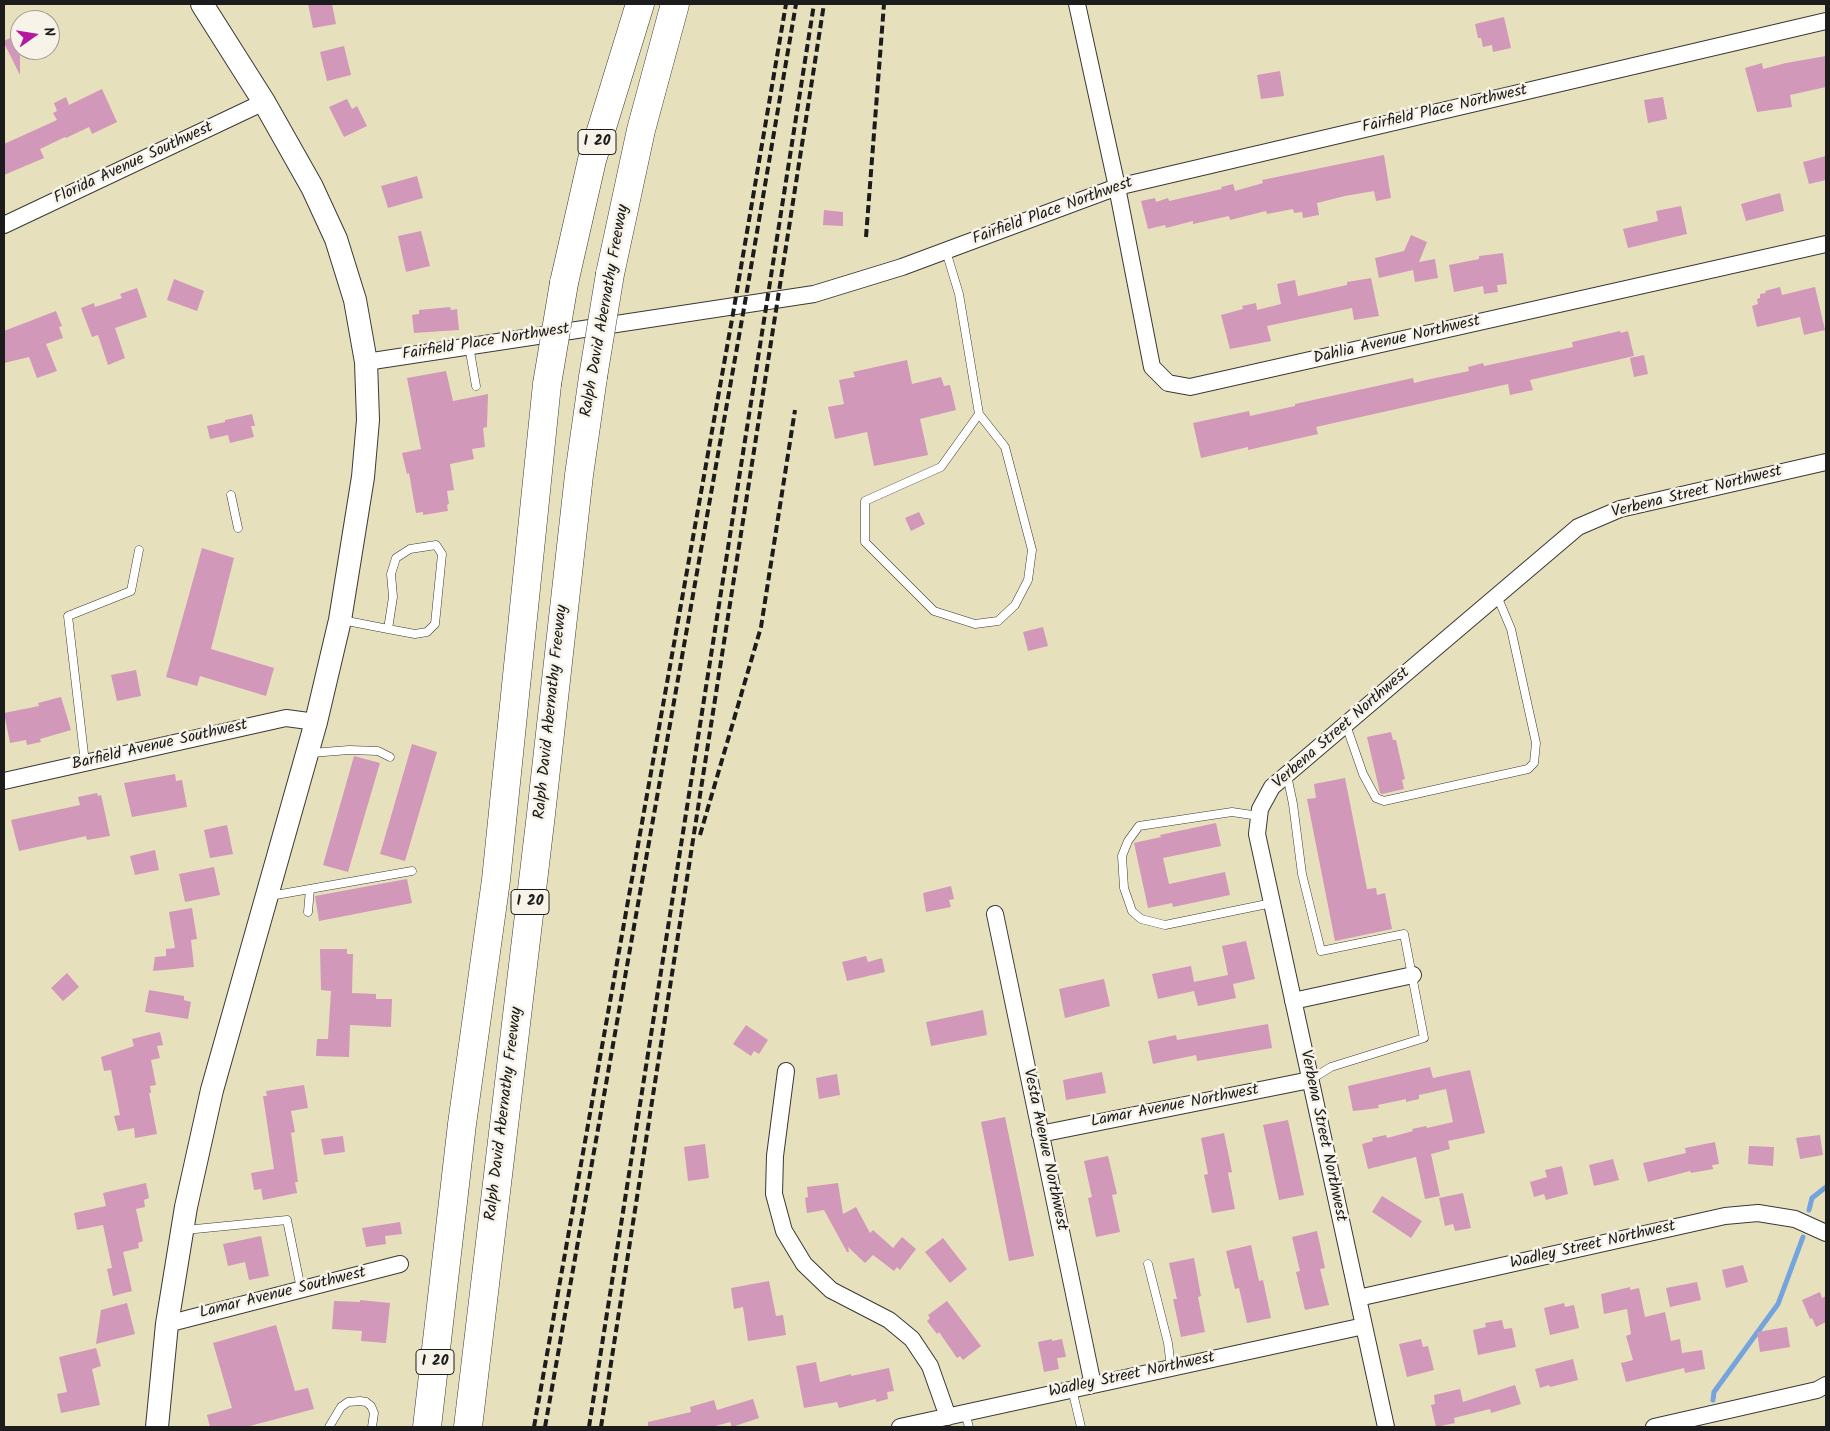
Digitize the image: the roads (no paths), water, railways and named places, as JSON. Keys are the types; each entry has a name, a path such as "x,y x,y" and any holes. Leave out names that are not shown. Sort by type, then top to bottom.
{"highway":[{"name":"I 20","path":"427,1427 462,1124 496,880 547,384 564,283 592,160 640,4"},
{"name":"Ralph David Abernathy Freeway","path":"468,1427 541,814 578,475 610,274 641,130 675,4"}],"main road":[{"path":"156,1427 167,1324 186,1206 212,1090 316,722 340,620 363,476 368,420 366,362 355,300 336,238 312,187 264,102 202,4"}],"street":[{"path":"1077,4 1117,187"},
{"name":"Fairfield Place Northwest","path":"366,362 814,294 902,267 1117,187 1826,21"},
{"name":"Florida Avenue Southwest","path":"4,225 264,102"},
{"name":"Dahlia Avenue Northwest","path":"1117,187 1152,367 1168,383 1190,387 1826,244"},
{"name":"Verbena Street Northwest","path":"1386,1427 1257,834 1260,809 1272,787 1578,527 1620,509 1826,462"},
{"name":"Barfield Avenue Southwest","path":"4,781 286,718 316,722"},
{"name":"Vesta Avenue Northwest","path":"995,914 1093,1385"},
{"path":"1293,1001 1413,975"},
{"path":"786,1071 775,1156 774,1194 784,1231 804,1264 831,1290 889,1320 912,1339 930,1366 948,1417"},
{"name":"Lamar Avenue Northwest","path":"1040,1134 1310,1080"},
{"name":"Wadley Street Northwest","path":"1358,1298 1725,1216 1758,1212 1795,1219 1826,1233"},
{"name":"Lamar Avenue Southwest","path":"167,1324 400,1264"},
{"name":"Wadley Street Northwest","path":"900,1427 948,1417 967,1420 1072,1389 1364,1326"},
{"path":"1654,1427 1817,1390 1826,1386"}],"lane":[{"path":"946,251 959,294 979,414 1005,447 1032,550 1028,580 1015,606 998,621 975,624 934,611 865,542 865,501 941,467 979,414"},
{"path":"469,346 476,386"},
{"path":"231,495 238,528"},
{"path":"340,620 388,629 415,634 427,632 435,624 442,554 436,545 410,549 396,558 391,574 393,597 388,629"},
{"path":"85,763 68,616 132,590 138,550"},
{"path":"1346,725 1363,774 1376,798 1384,801 1528,769 1534,763 1536,743 1511,629 1497,596"},
{"path":"307,754 349,750 378,752 390,756"},
{"path":"1287,775 1302,874 1321,952 1404,934 1424,1038 1331,1067 1310,1080"},
{"path":"1259,816 1232,812 1139,826 1128,841 1122,856 1124,888 1132,911 1136,915 1141,919 1165,925 1272,903"},
{"path":"266,897 412,871"},
{"path":"308,912 310,889"},
{"path":"183,1230 287,1220 301,1289"},
{"path":"1148,1264 1168,1343 1172,1368"},
{"path":"1072,1389 1081,1427"},
{"path":"329,1427 341,1407 348,1402 360,1401 366,1402 374,1412 372,1427"}],"waterway":[{"path":"1809,1210 1812,1198 1826,1187"},
{"path":"1713,1400 1714,1392 1778,1304 1803,1237"}],"railway":[{"path":"534,1427 734,308 786,4"},
{"path":"545,1427 744,308 796,4"},
{"path":"589,1427 814,4"},
{"path":"601,1427 824,4"},
{"path":"866,237 884,4"},
{"path":"700,835 761,627 795,410"}]}
